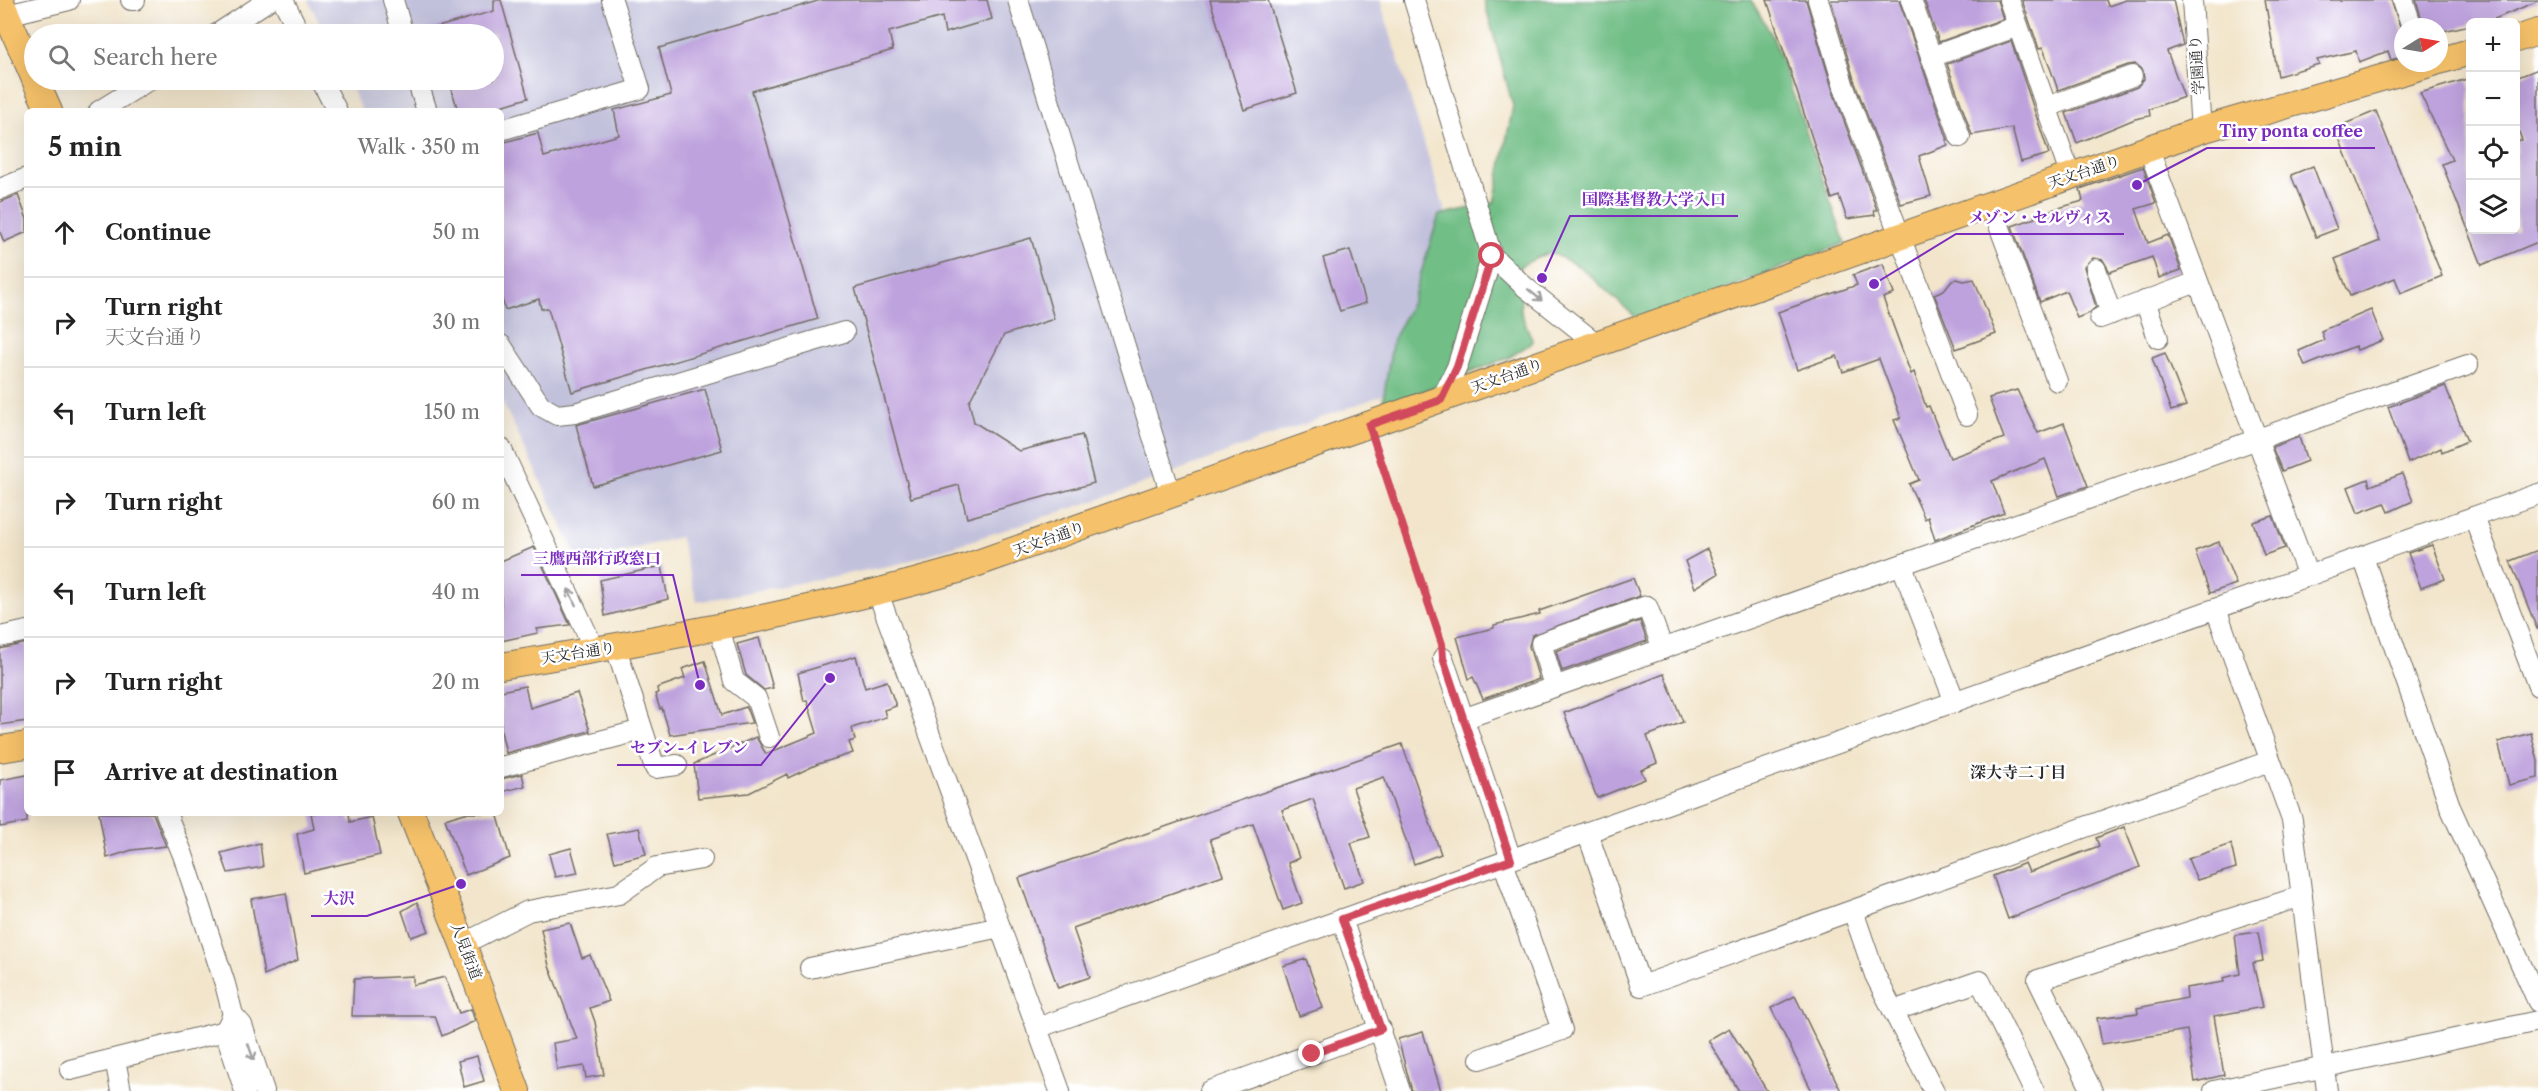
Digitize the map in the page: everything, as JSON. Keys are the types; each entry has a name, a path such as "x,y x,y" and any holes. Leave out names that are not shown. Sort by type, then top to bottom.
{"main road":[{"path":"3,7 24,54"},
{"path":"2520,38 2538,32"},
{"name":"天文台通り","path":"2448,58 2466,53"},
{"name":"天文台通り","path":"504,666 606,649 878,594 975,565 2201,130 2399,72"},
{"path":"40,90 49,108"},
{"path":"0,749 24,745"},
{"name":"人見街道","path":"412,816 463,944 517,1091"}],"street":[{"path":"3,7 69,0"},
{"path":"232,24 269,0"},
{"path":"283,0 295,24"},
{"path":"393,0 400,24"},
{"path":"504,129 640,89 612,0"},
{"path":"1018,0 1171,495"},
{"path":"1414,0 1492,256 1525,287 1597,344"},
{"path":"1818,0 1844,87 1898,237 1967,415"},
{"path":"1911,0 1960,137"},
{"path":"2009,0 2071,177"},
{"name":"学園通り","path":"2192,0 2201,130"},
{"path":"2403,0 2409,18"},
{"path":"1931,57 2018,27"},
{"path":"2047,107 2132,76"},
{"path":"104,108 133,90"},
{"path":"326,90 335,108"},
{"path":"420,90 426,108"},
{"path":"2149,150 2308,576"},
{"path":"0,189 24,179"},
{"path":"1991,204 2057,381"},
{"path":"1441,400 1457,367 1492,256"},
{"path":"2096,269 2105,316 2197,282"},
{"path":"2145,301 2158,338"},
{"path":"504,350 541,406 557,415 575,413 844,332"},
{"path":"1463,719 2468,365"},
{"path":"504,454 606,649 642,730 655,768 677,765"},
{"path":"1037,1028 2538,495"},
{"path":"2474,517 2538,686"},
{"path":"2363,556 2451,809 2538,1002"},
{"path":"1902,566 1955,702"},
{"path":"878,594 1060,1091"},
{"path":"1554,686 1541,643 1647,606 1663,649"},
{"path":"2216,609 2292,820 2327,1091"},
{"path":"719,627 734,681 756,698 768,737"},
{"path":"0,637 24,632"},
{"path":"1443,658 1562,1030 1480,1059"},
{"path":"504,766 642,730"},
{"path":"1587,832 1641,986 2270,761"},
{"path":"167,816 183,855 225,984 229,1023 245,1091"},
{"path":"463,944 528,911 619,894 657,867 702,859"},
{"path":"2092,1091 2038,980 2302,896"},
{"path":"1853,911 1875,975 1934,1091"},
{"path":"1342,919 1381,1029 1400,1091"},
{"path":"810,968 1000,927"},
{"path":"1893,1011 1980,981 2034,1091"},
{"path":"2214,1091 2538,1021"},
{"path":"70,1070 115,1059 229,1023 242,1025 264,1091"},
{"path":"1210,1091 1381,1029"},
{"path":"115,1059 121,1091"}],"path":[{"path":"1369,425 1442,644 1443,658"}],"shaded area":[{"path":"308,0 1380,0 1472,299 1453,369 1112,495 899,564 697,602 680,537 580,563 504,405 504,108 361,108 352,90 504,90 504,24 320,24"}],"green space":[{"path":"1484,0 1751,0 1773,37 1845,243 1641,322 1580,267 1550,252 1520,266 1521,313 1533,342 1510,357 1382,407 1393,339 1412,302 1439,215 1494,203 1513,106"}],"building":[{"path":"494,0 501,0 528,98 494,108 457,108 452,90 504,90 504,24 448,24 494,11"},
{"path":"821,0 987,0 992,19 945,33 942,17 889,32 893,50 752,91 818,319 572,392 548,308 541,309 539,299 505,310 504,306 504,142 538,133 544,157 619,135 614,110 671,95 659,48"},
{"path":"1210,0 1268,0 1297,93 1244,110"},
{"path":"1767,0 1806,0 1833,91 1877,210 1874,210 1875,215 1847,219 1839,196 1832,199"},
{"path":"1831,0 1899,0 1948,140 1946,140 1948,145 1919,156 1931,196 1901,204 1855,83"},
{"path":"1924,0 1997,0 2003,19 1939,42"},
{"path":"2022,0 2106,0 2108,6 2126,0 2173,0 2183,45 2167,51 2184,97 2149,109 2150,116 2135,119 2077,143 2066,113 2137,87 2144,79 2143,71 2135,64 2128,65 2058,90 2043,48 2039,49"},
{"path":"2265,0 2391,0 2397,18 2394,18 2394,59 2391,60 2388,51 2359,62 2356,51 2317,60 2319,64 2278,76"},
{"path":"2416,0 2538,0 2497,18 2466,18 2466,26 2448,30 2448,18 2421,18"},
{"path":"2011,41 2049,154 2021,162 2012,128 1972,135 1947,64"},
{"path":"2538,69 2538,242 2482,265 2470,234 2520,234 2520,140 2522,140 2520,135 2520,76"},
{"path":"2466,79 2466,225 2442,164 2452,160 2420,93"},
{"path":"2376,111 2442,276 2401,293 2395,278 2350,296 2335,259 2380,241 2335,128"},
{"path":"2313,166 2337,229 2316,237 2291,175"},
{"path":"2143,167 2156,203 2136,209 2148,243 2168,235 2181,270 2159,278 2152,257 2110,272 2103,260 2093,258 2084,267 2096,307 2089,313 2077,318 2066,291 2040,302 2012,226 2035,218 2034,215 2083,201 2080,189"},
{"path":"18,195 24,211 24,233 4,242 0,232 0,202"},
{"path":"1031,238 1054,319 1004,335 969,402 974,422 1019,451 1082,435 1094,483 967,518 959,485 911,498 855,288"},
{"path":"1350,250 1366,303 1340,311 1323,258"},
{"path":"1883,264 1894,294 1883,298 1911,374 1914,372 1926,407 1929,406 1950,458 2004,438 1989,398 2017,390 2038,433 2064,423 2088,486 2059,496 2045,459 1992,481 2004,513 1935,540 1928,517 1925,519 1909,484 1919,480 1894,420 1901,418 1879,359 1843,372 1837,356 1797,370 1778,312 1857,285 1853,275"},
{"path":"1974,279 1996,334 1956,349 1934,294 1944,290 1952,280 1964,281"},
{"path":"2371,310 2383,340 2357,350 2355,346 2305,366 2299,351 2324,340 2321,331"},
{"path":"2165,353 2186,406 2171,411 2152,358"},
{"path":"2445,386 2467,441 2442,452 2441,448 2408,463 2388,407"},
{"path":"705,389 722,450 593,486 576,425"},
{"path":"2299,437 2307,461 2282,471 2272,447"},
{"path":"2402,474 2413,501 2389,512 2385,503 2358,513 2348,487 2368,479 2370,486"},
{"path":"2273,516 2285,548 2264,555 2253,522"},
{"path":"2219,542 2236,584 2210,593 2195,551"},
{"path":"2432,545 2445,579 2421,588 2408,553"},
{"path":"534,547 570,625 537,629 538,633 504,640 504,560"},
{"path":"1707,549 1718,574 1695,588 1685,561"},
{"path":"2538,550 2538,629 2537,629 2510,561"},
{"path":"662,566 668,599 605,616 600,580"},
{"path":"1633,578 1640,596 1532,635 1529,646 1539,679 1483,699 1473,677 1469,679 1457,637 1540,614 1539,611"},
{"path":"1640,621 1647,641 1562,671 1556,651"},
{"path":"759,638 773,688 764,690 746,675 737,644"},
{"path":"24,644 24,721 0,725 0,649"},
{"path":"856,656 865,688 887,681 896,706 884,710 886,717 852,728 855,740 849,742 853,753 818,764 788,778 787,774 749,793 698,798 694,764 756,737 766,754 817,733 807,700 804,701 798,673"},
{"path":"705,661 722,715 746,707 752,723 670,735 655,694 658,693 657,688 685,678 682,669"},
{"path":"1664,674 1683,722 1647,736 1657,763 1641,770 1645,779 1597,798 1564,713"},
{"path":"525,686 530,708 577,693 590,731 506,753 504,690"},
{"path":"2531,733 2538,761 2538,778 2509,785 2498,742"},
{"path":"1402,744 1441,854 1414,864 1384,777 1353,788 1370,837 1351,843 1364,881 1344,888 1313,799 1282,810 1299,858 1288,863 1302,903 1283,910 1253,824 1210,839 1223,875 1073,928 1090,977 1058,988 1019,878"},
{"path":"522,774 525,786 504,791 504,778"},
{"path":"24,776 24,816 27,816 27,822 0,827 0,780"},
{"path":"100,816 154,816 166,846 132,850 107,858"},
{"path":"312,816 349,816 350,822 372,817 380,855 304,873 297,834 314,829"},
{"path":"455,816 498,816 510,858 466,875 445,819"},
{"path":"2124,827 2140,867 2008,919 1993,876 2025,863 2029,872 2099,846 2096,838"},
{"path":"639,828 646,854 615,862 607,834"},
{"path":"260,843 263,867 228,873 221,853"},
{"path":"2231,844 2236,868 2197,880 2188,859"},
{"path":"571,848 578,873 555,877 549,854"},
{"path":"286,893 298,960 264,975 251,899"},
{"path":"417,902 429,931 411,937 402,911"},
{"path":"570,923 582,958 590,955 609,1001 590,1008 595,1022 604,1075 586,1078 584,1066 557,1070 553,1043 577,1039 549,966 541,929"},
{"path":"2258,932 2263,961 2253,963 2263,1007 2214,1016 2224,1075 2195,1082 2187,1030 2102,1044 2097,1018 2138,1013 2137,1008 2187,998 2186,988 2224,982 2223,978 2240,974 2235,935"},
{"path":"1306,959 1323,1008 1299,1016 1283,966"},
{"path":"413,976 413,985 445,977 459,1013 471,1009 475,1021 442,1036 435,1016 352,1016 354,979"},
{"path":"1795,996 1841,1091 1812,1091 1771,1008"},
{"path":"1729,1028 1767,1091 1739,1091 1708,1040"},
{"path":"1423,1032 1441,1091 1412,1091 1398,1039"},
{"path":"477,1056 484,1081 464,1087 458,1061"}],"place":[{"name":"Tiny ponta coffee","path":"2137,185"},
{"name":"国際基督教大学入口","path":"1542,278"},
{"name":"メゾン・セルヴィス","path":"1874,284"},
{"name":"セブン-イレブン","path":"830,678"},
{"name":"三鷹西部行政窓口","path":"700,685"},
{"name":"大沢","path":"461,884"}],"district":[{"name":"深大寺二丁目","path":"2018,772"}],"route":[{"path":"1312,1054 1381,1029 1342,919 1511,860 1443,658 1442,644 1369,425 1441,400 1457,367 1492,256"}]}
